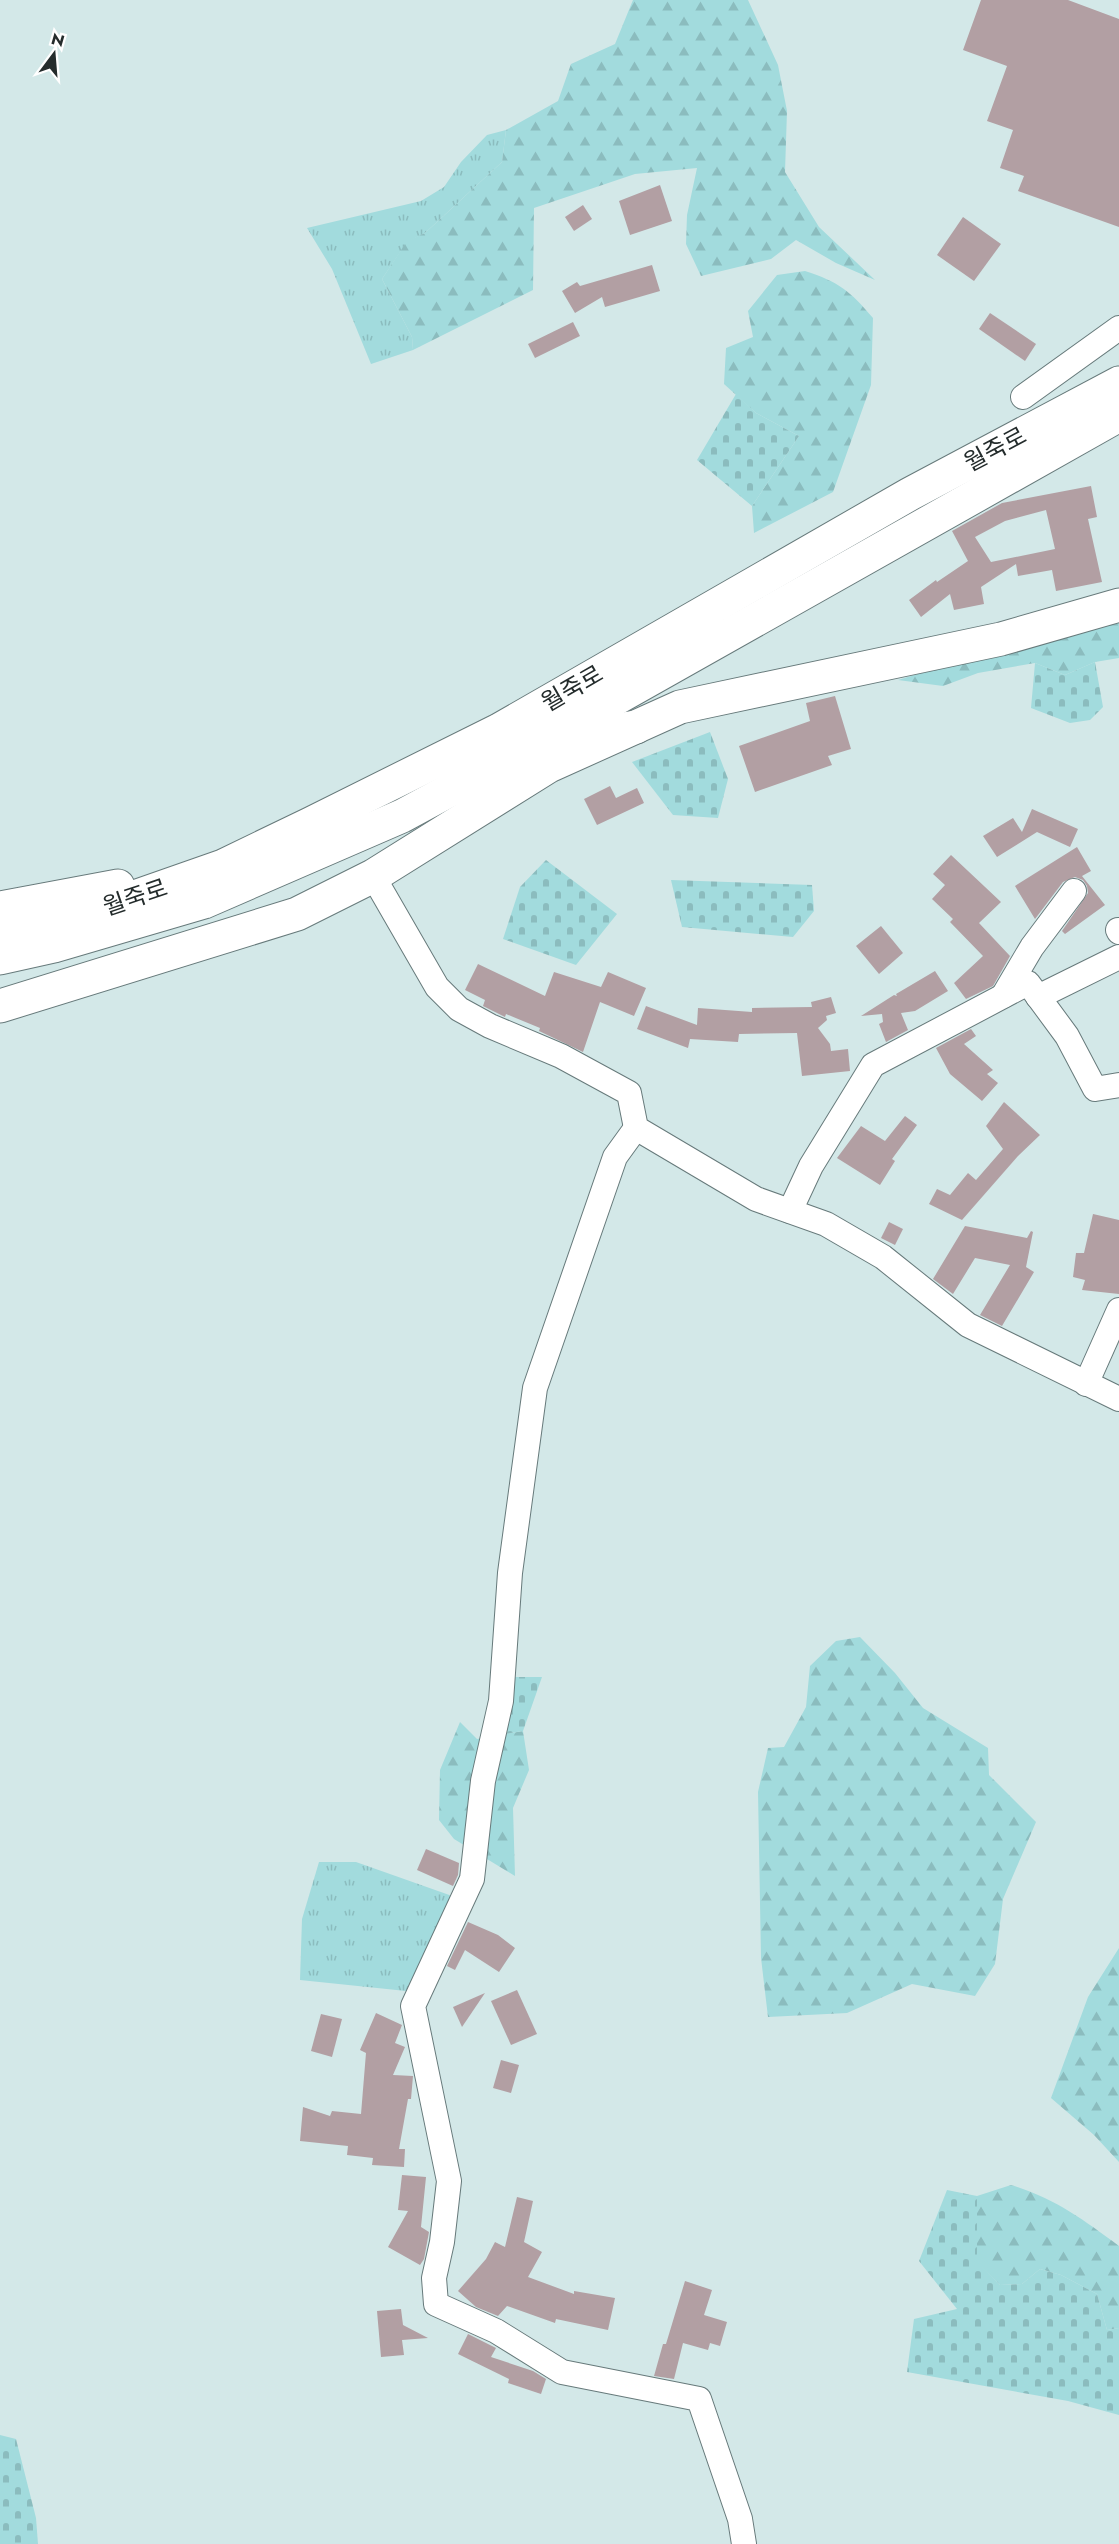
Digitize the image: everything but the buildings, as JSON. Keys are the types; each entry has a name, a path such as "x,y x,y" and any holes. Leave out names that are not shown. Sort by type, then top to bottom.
{"main road":[{"name":"월죽로","path":"0,933 63,922 223,866 499,730 910,494 1119,383"},
{"name":"월죽로","path":"0,958 54,946 204,902 402,816 537,743 1119,415"},
{"path":"0,1006 297,914 373,876 549,766 680,707 1001,639 1119,605"},
{"path":"537,743 636,727"},
{"path":"0,908 223,866"}],"street":[{"path":"1023,397 1119,328"},
{"path":"373,876 437,987 459,1009 490,1026 561,1056 629,1093 636,1128 615,1157 535,1388 510,1573 501,1701 483,1781 472,1879 413,2006 449,2181 442,2242 434,2278 436,2304 496,2331 562,2372 699,2398 740,2519 744,2544"},
{"path":"1002,999 1032,947 1074,891"},
{"path":"1038,998 1119,957"},
{"path":"790,1211 811,1166 873,1065 1002,999 1028,983 1067,1036 1095,1089 1119,1084"},
{"path":"636,1128 756,1199 826,1224 883,1257 968,1324 1119,1399"},
{"path":"1086,1383 1119,1310"}],"green space":[{"path":"633,0 748,0 778,65 787,111 785,172 819,227 875,280 836,263 796,240 771,259 701,276 686,244 687,215 697,168 635,174 534,208 533,290 413,350 412,337 382,279 407,241 425,233 502,162 506,130 558,101 571,64 615,44"},
{"path":"506,130 502,162 425,233 407,242 382,279 412,337 413,350 371,364 332,269 307,228 421,201 444,187 461,162 487,135"},
{"path":"805,271 843,288 873,318 871,385 833,492 754,533 752,506 799,436 756,413 724,384 726,348 753,337 748,311 777,275"},
{"path":"736,394 756,413 799,436 752,506 697,460"},
{"path":"1119,613 1119,658 1095,662 1065,675 1035,663 978,673 943,686 898,680"},
{"path":"1095,662 1103,707 1090,720 1070,723 1031,708 1035,663 1065,675"},
{"path":"710,732 728,779 718,818 673,815 632,762"},
{"path":"546,860 617,914 576,965 503,939 520,887"},
{"path":"671,880 812,885 814,911 793,937 682,927"},
{"path":"860,1637 895,1673 923,1708 988,1748 989,1775 1036,1822 1003,1899 995,1964 975,1996 912,1984 847,2013 768,2017 761,1958 758,1792 768,1748 784,1747 806,1707 810,1666 836,1641"},
{"path":"510,1677 542,1677 523,1731 499,1735"},
{"path":"460,1722 477,1739 523,1731 529,1770 513,1808 515,1876 454,1839 439,1820 440,1770"},
{"path":"319,1862 356,1862 455,1897 406,1991 300,1980 302,1919"},
{"path":"1119,1948 1119,2162 1094,2135 1051,2098 1088,1997"},
{"path":"1011,2185 1055,2203 1119,2246 1119,2328 1107,2330 1097,2294 1061,2275 1040,2269 1022,2284 1000,2285 977,2262 977,2196"},
{"path":"947,2190 977,2196 977,2261 1000,2285 1022,2284 1040,2269 1061,2275 1097,2294 1107,2330 1119,2328 1119,2415 1068,2401 907,2372 914,2319 957,2309 919,2261"},
{"path":"0,2435 16,2439 36,2518 38,2544 0,2544"}]}
